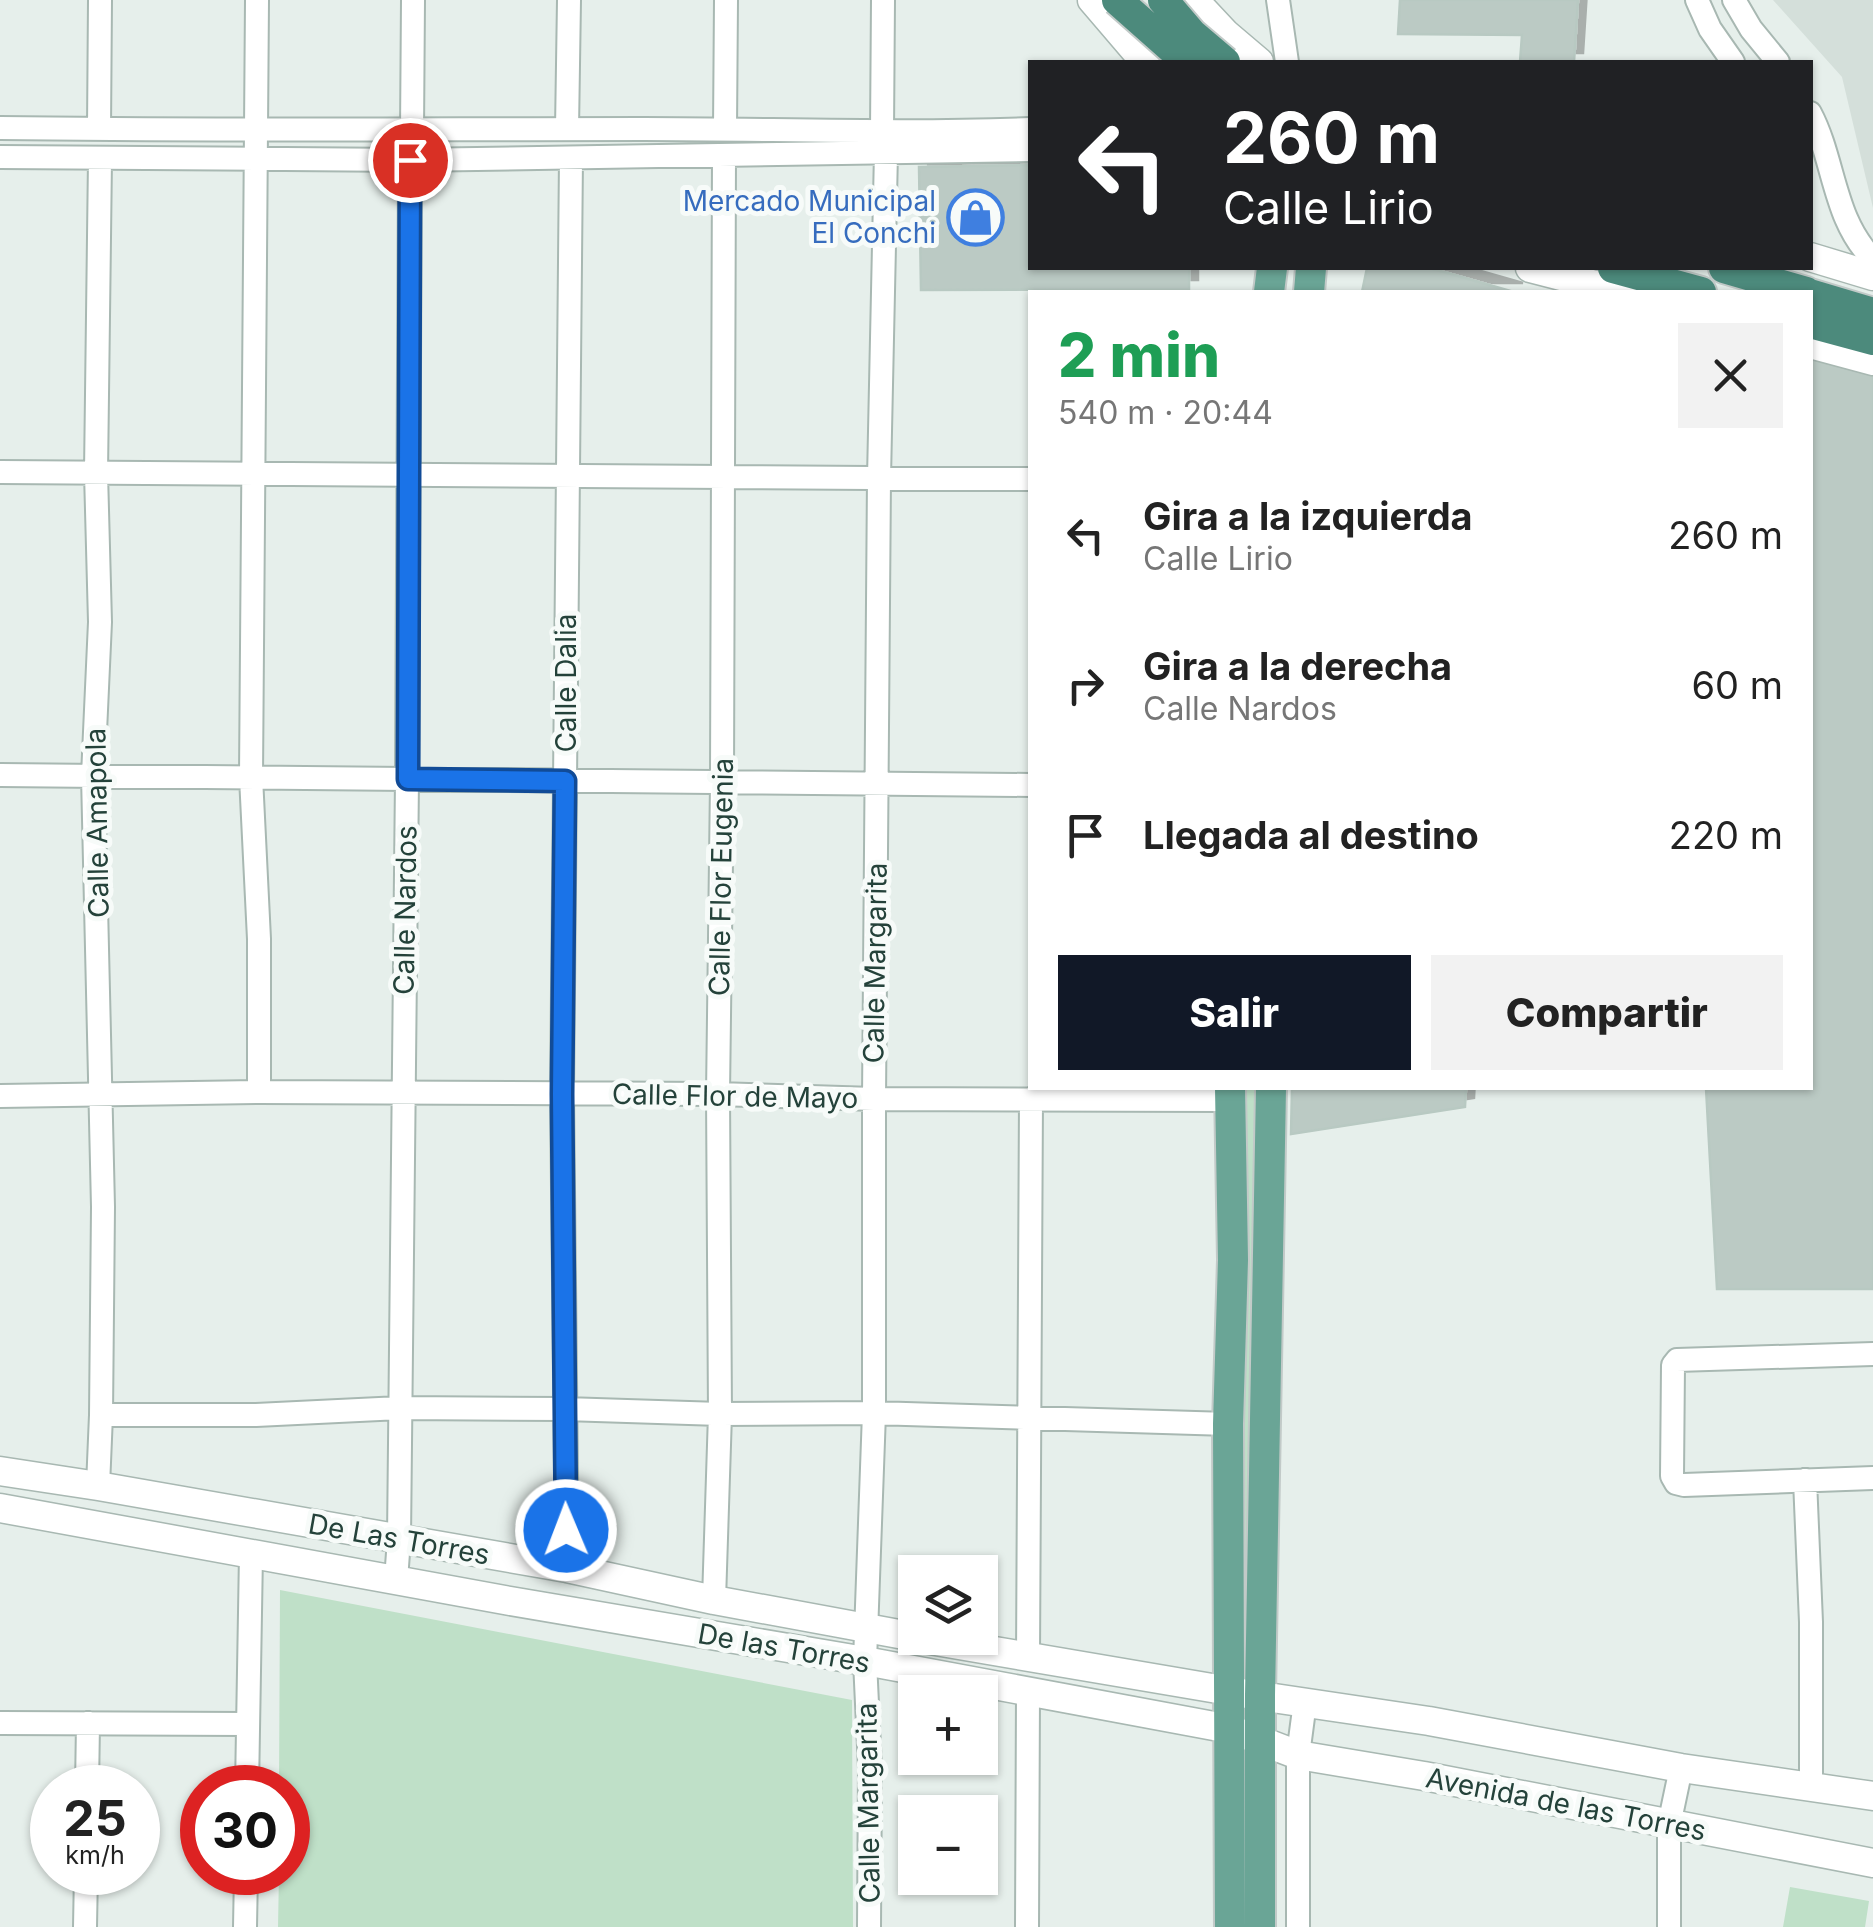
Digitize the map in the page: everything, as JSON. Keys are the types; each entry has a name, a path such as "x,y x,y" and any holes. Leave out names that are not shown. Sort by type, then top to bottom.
{"highway":[{"path":"1117,0 1185,60"},
{"path":"1163,0 1192,34 1223,60"},
{"path":"1620,270 1695,290"},
{"path":"1731,270 1798,290"},
{"path":"1813,295 1873,313"},
{"path":"1813,324 1873,340"}],"main road":[{"path":"1260,1927 1260,1695 1271,1090"},
{"path":"1229,1094 1233,1260 1228,1424 1230,1927"}],"street":[{"path":"99,130 100,0"},
{"path":"256,0 252,777 260,1092"},
{"path":"412,0 412,131"},
{"path":"567,129 568,0"},
{"path":"725,129 726,0"},
{"name":"Calle Margarita","path":"869,1927 870,1768 865,1661 874,1413 883,0"},
{"path":"1092,0 1143,60"},
{"path":"1120,35 1158,18 1173,0"},
{"path":"1194,0 1257,60"},
{"path":"1278,0 1287,60"},
{"path":"1697,0 1710,29 1732,60"},
{"path":"1734,0 1776,60"},
{"path":"1813,121 1847,222 1860,246 1873,259"},
{"path":"0,128 255,132 725,129 884,141"},
{"path":"0,158 570,158 724,155 884,141 1019,140"},
{"name":"Calle Flor Eugenia","path":"714,1600 720,1414 718,1094 724,155"},
{"name":"Calle Dalia","path":"567,1568 562,1094 570,158"},
{"name":"Calle Amapola","path":"98,1486 102,1094 94,776 100,622 96,473 100,159"},
{"name":"Calle Nardos","path":"400,1539 410,160"},
{"path":"1813,257 1873,276"},
{"path":"1548,270 1616,290"},
{"path":"1813,345 1873,361"},
{"path":"0,472 1028,480"},
{"path":"0,775 1028,783"},
{"name":"Calle Flor de Mayo","path":"0,1096 260,1092 1031,1100 1229,1094"},
{"path":"1028,1658 1031,1100"},
{"path":"1873,1354 1677,1360 1672,1476 1676,1483 1684,1485 1873,1478"},
{"path":"101,1416 256,1415 400,1408 874,1413 1228,1424"},
{"name":"De Las Torres","path":"0,1471 567,1568 898,1634"},
{"path":"1805,1480 1811,1622 1811,1786"},
{"name":"De las Torres","path":"0,1508 865,1661 1230,1729 1261,1740"},
{"name":"De las Torres","path":"396,1580 400,1539"},
{"path":"247,1765 251,1554"},
{"name":"De Las Torres","path":"998,1652 1260,1695"},
{"path":"1027,1927 1028,1692"},
{"name":"Avenida de las Torres","path":"1260,1695 1486,1731 1680,1768 1873,1796"},
{"path":"1298,1927 1298,1755 1305,1702"},
{"path":"0,1723 248,1724"},
{"path":"87,1765 88,1724"},
{"name":"Avenida de las Torres","path":"1261,1740 1298,1755 1873,1863"},
{"path":"1668,1927 1669,1825 1680,1768"},
{"path":"85,1927 86,1895"},
{"path":"245,1927 246,1895"}],"shaded area":[{"path":"1773,0 1873,0 1873,208 1842,77"}],"green space":[{"path":"1246,1090 1260,1090 1247,1678 1240,1674"},
{"path":"280,1590 852,1700 853,1927 278,1927 279,1895 310,1895 310,1765 279,1765"},
{"path":"1790,1887 1869,1901 1865,1927 1783,1927"}],"building":[{"path":"1400,0 1578,0 1574,60 1520,60 1522,35 1398,34"},
{"name":"Mercado Municipal El Conchi","path":"1028,165 1028,270 1189,270 1189,289 921,290 919,167"},
{"path":"1367,270 1437,270 1507,290 1362,290"},
{"path":"1813,360 1873,375 1873,1289 1717,1289 1706,1090 1813,1090"},
{"path":"1292,1090 1466,1090 1465,1107 1291,1134"}],"place":[{"name":"Mercado Municipal El Conchi","path":"975,217"}],"route":[{"path":"410,160 408,779 565,781 562,1094 566,1530"}]}
